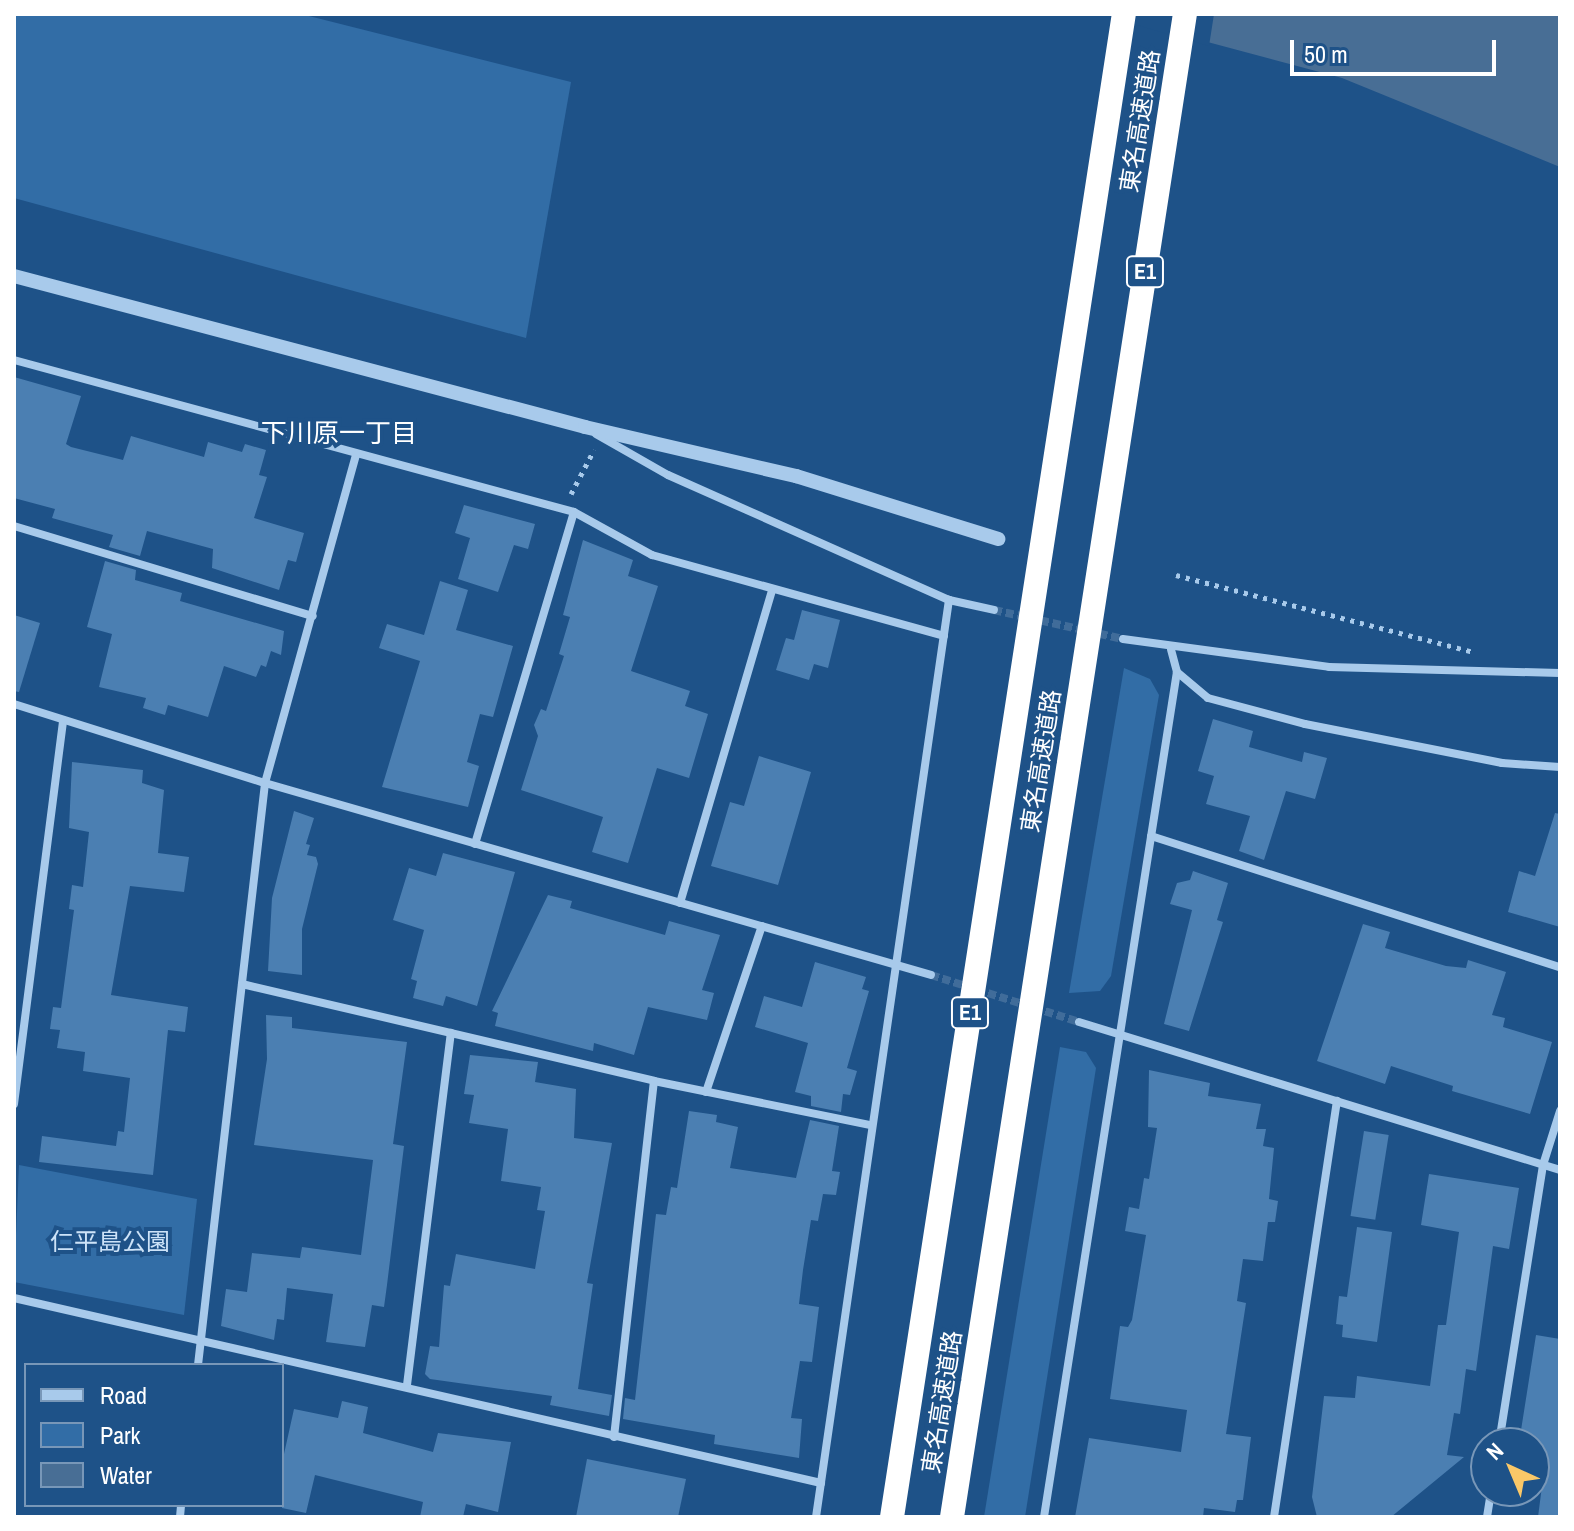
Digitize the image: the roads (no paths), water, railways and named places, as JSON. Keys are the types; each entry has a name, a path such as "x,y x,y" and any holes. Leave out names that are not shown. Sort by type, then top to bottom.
{"highway":[{"name":"東名高速道路","path":"892,1517 1124,14"},
{"name":"東名高速道路","path":"952,1517 1185,14"}],"street":[{"path":"14,276 585,427 796,476 998,539"},
{"path":"14,360 574,512 652,555 944,636"},
{"path":"585,427 668,475 949,600 994,610"},
{"path":"198,1363 265,783 356,455"},
{"path":"475,844 574,512"},
{"path":"14,526 313,616"},
{"path":"680,903 772,590"},
{"path":"816,1517 949,600"},
{"path":"1123,639 1171,650 1329,667 1560,673"},
{"path":"1044,1517 1177,672 1171,650"},
{"path":"1177,672 1208,698 1305,724 1502,763 1560,767"},
{"path":"14,704 265,783 931,975"},
{"path":"14,1104 63,720"},
{"path":"1151,836 1560,967"},
{"path":"706,1092 762,926"},
{"path":"242,984 654,1081 871,1125"},
{"path":"1079,1022 1560,1170"},
{"path":"407,1385 451,1033"},
{"path":"614,1437 654,1081"},
{"path":"1274,1517 1337,1101"},
{"path":"1502,1427 1543,1165 1560,1111"},
{"path":"14,1298 407,1385 614,1437 821,1483"}],"water":[{"path":"1103,14 1560,14 1560,167 1342,78"}],"tunnel":[{"path":"994,610 1123,639"},
{"path":"931,975 1079,1022"}],"district":[{"name":"下川原一丁目","path":"339,433"}],"park label":[{"name":"仁平島公園","path":"110,1242"}]}
